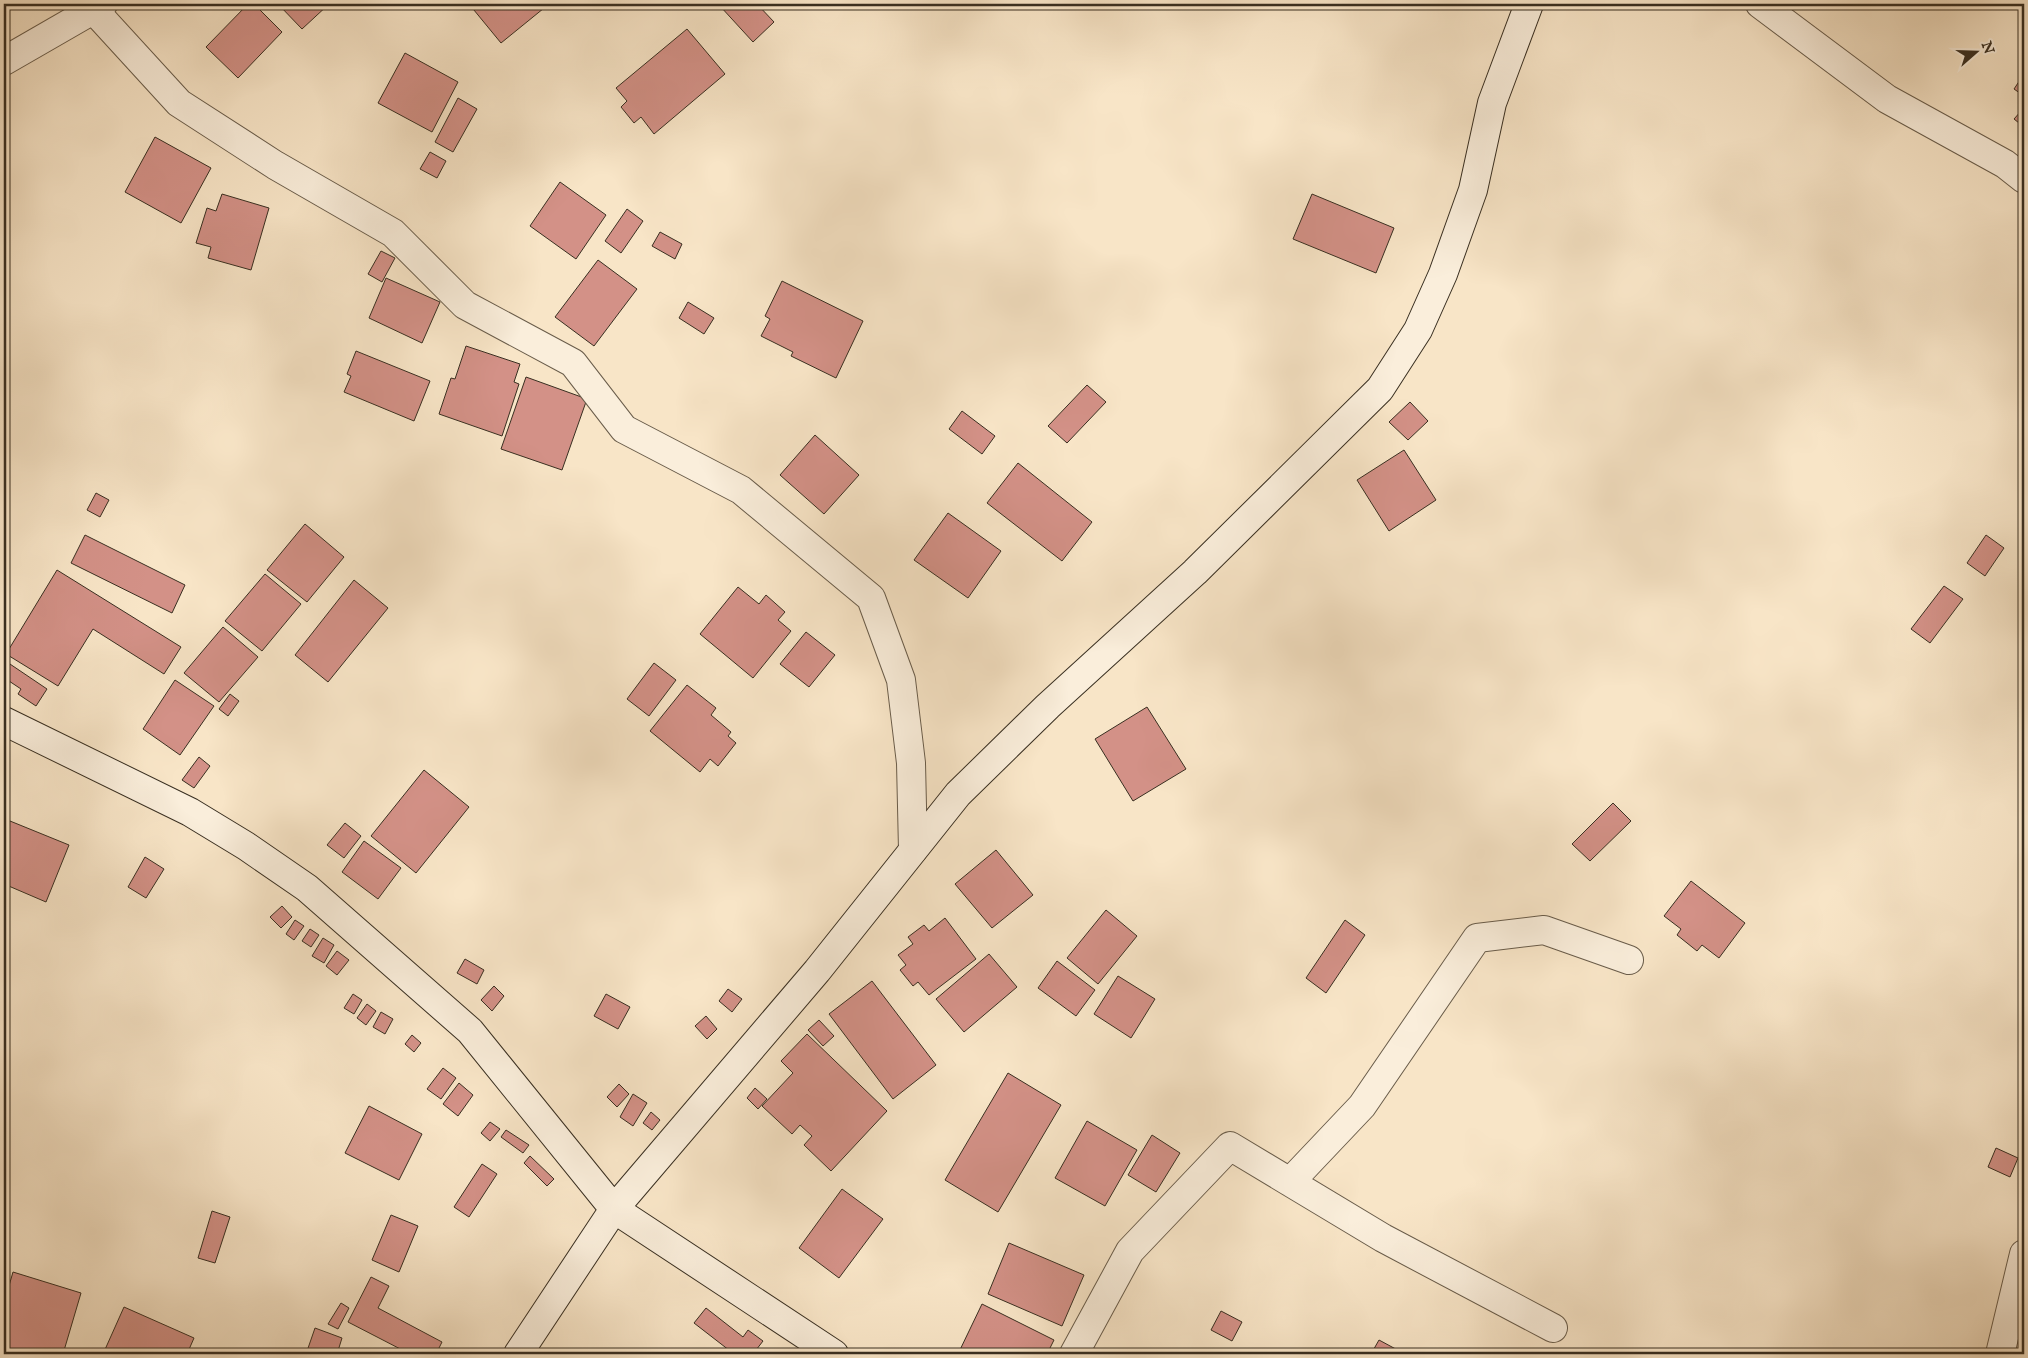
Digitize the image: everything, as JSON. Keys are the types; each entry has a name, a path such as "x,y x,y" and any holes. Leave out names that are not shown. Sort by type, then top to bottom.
{"street":[{"path":"518,1354 614,1209 817,971 958,794 1048,706 1195,572 1380,389 1418,330 1443,274 1473,190 1492,103 1529,4"},
{"path":"1760,4 1887,99 2005,164 2024,179"},
{"path":"4,61 98,7 180,103 275,166 393,233 465,305 573,363 624,429 741,490 871,598 901,680 911,763 913,850"},
{"path":"4,721 190,812 246,846 307,888 470,1031 614,1209 834,1354"},
{"path":"1290,1182 1362,1106 1476,938 1544,930 1629,960"},
{"path":"1074,1354 1130,1251 1230,1146 1383,1238 1553,1328"},
{"path":"2000,1354 2024,1254"}],"building":[{"path":"248,4 254,4 282,32 238,78 206,47"},
{"path":"278,4 329,4 302,29"},
{"path":"469,4 549,4 501,43"},
{"path":"723,4 757,4 774,22 753,42 720,6"},
{"path":"687,29 725,74 654,134 641,117 634,123 621,107 627,101 616,88"},
{"path":"405,53 458,82 432,132 378,103"},
{"path":"2024,74 2024,96 2014,89"},
{"path":"458,98 477,109 453,152 435,142"},
{"path":"2022,110 2024,112 2024,127 2014,119"},
{"path":"155,137 211,168 181,223 125,192"},
{"path":"430,152 446,161 437,178 420,169"},
{"path":"560,182 606,215 576,259 530,226"},
{"path":"222,194 269,208 251,270 208,258 211,247 196,243 207,208 216,211"},
{"path":"1312,194 1394,228 1376,273 1293,239"},
{"path":"627,209 643,221 621,253 605,241"},
{"path":"660,232 682,244 675,259 652,246"},
{"path":"381,251 395,258 382,282 368,274"},
{"path":"598,260 637,289 594,346 555,317"},
{"path":"386,278 440,302 422,343 369,318"},
{"path":"782,281 863,321 836,378 791,356 793,352 761,336 770,319 765,316"},
{"path":"688,302 714,318 704,334 679,318"},
{"path":"466,346 520,364 514,382 519,384 502,436 439,414 451,378 455,379"},
{"path":"356,351 430,381 414,421 344,392 351,376 347,374"},
{"path":"526,377 587,399 562,470 501,449"},
{"path":"1087,385 1106,402 1067,443 1048,426"},
{"path":"1410,402 1428,421 1408,440 1389,422"},
{"path":"962,411 995,436 982,454 949,429"},
{"path":"815,435 859,475 824,514 780,475"},
{"path":"1404,450 1436,500 1389,531 1357,480"},
{"path":"1018,463 1092,522 1062,561 987,503"},
{"path":"96,493 109,500 100,517 87,510"},
{"path":"948,513 1001,551 968,598 914,560"},
{"path":"305,524 344,557 307,602 267,570"},
{"path":"85,535 185,585 172,613 71,563"},
{"path":"1986,535 2004,548 1985,576 1967,563"},
{"path":"57,570 181,647 164,674 93,629 58,686 6,654"},
{"path":"265,574 301,604 262,651 225,621"},
{"path":"354,580 388,608 328,682 295,655"},
{"path":"1944,586 1963,599 1930,643 1911,629"},
{"path":"738,587 759,604 766,595 785,612 778,620 791,631 753,678 700,634"},
{"path":"223,627 258,657 219,702 184,673"},
{"path":"806,632 835,655 809,687 780,664"},
{"path":"4,660 47,689 36,706 18,694 21,689 9,681 6,687 4,685"},
{"path":"654,663 676,680 649,716 627,699"},
{"path":"175,680 214,706 180,755 143,729"},
{"path":"687,685 716,708 711,715 731,732 728,736 736,743 718,766 710,759 700,772 650,731"},
{"path":"230,694 239,701 228,716 219,709"},
{"path":"1147,707 1186,769 1133,801 1095,739"},
{"path":"199,757 210,766 194,788 182,780"},
{"path":"424,770 469,807 416,873 371,836"},
{"path":"1613,803 1631,821 1590,861 1572,844"},
{"path":"10,821 69,845 46,902 4,884 4,837"},
{"path":"345,823 361,836 344,858 327,845"},
{"path":"364,841 401,868 378,899 342,872"},
{"path":"996,850 1033,895 992,928 955,884"},
{"path":"145,857 164,869 146,898 128,887"},
{"path":"1691,881 1745,923 1719,958 1702,945 1697,951 1677,935 1681,929 1664,916"},
{"path":"282,906 292,917 281,928 270,917"},
{"path":"1106,910 1137,936 1098,984 1067,958"},
{"path":"945,918 976,959 929,995 918,982 913,986 900,970 906,965 898,955 913,944 908,937 924,925 929,931"},
{"path":"295,920 304,926 294,940 286,934"},
{"path":"1345,920 1365,935 1326,993 1306,978"},
{"path":"310,929 319,935 311,947 302,941"},
{"path":"323,938 334,945 324,963 312,956"},
{"path":"337,951 349,960 337,975 326,966"},
{"path":"989,954 1017,987 964,1032 936,999"},
{"path":"465,959 484,970 477,984 457,973"},
{"path":"1057,961 1095,990 1076,1016 1038,988"},
{"path":"1118,976 1155,999 1131,1038 1094,1014"},
{"path":"872,981 936,1065 893,1099 829,1014"},
{"path":"494,986 504,996 492,1011 481,1000"},
{"path":"728,989 742,999 732,1012 719,1001"},
{"path":"353,994 362,1000 354,1014 344,1008"},
{"path":"606,994 630,1007 618,1029 594,1016"},
{"path":"367,1004 376,1011 366,1025 357,1018"},
{"path":"381,1012 393,1019 385,1034 373,1027"},
{"path":"706,1016 717,1029 707,1039 695,1026"},
{"path":"819,1020 834,1036 823,1046 808,1030"},
{"path":"807,1034 887,1111 831,1171 804,1145 812,1136 800,1125 792,1134 762,1106 793,1073 781,1061"},
{"path":"412,1035 421,1043 414,1052 405,1044"},
{"path":"443,1068 456,1078 441,1099 427,1089"},
{"path":"1008,1073 1061,1105 998,1212 945,1180"},
{"path":"459,1083 473,1095 458,1116 443,1104"},
{"path":"619,1084 629,1094 617,1107 607,1097"},
{"path":"755,1088 767,1099 758,1109 747,1098"},
{"path":"633,1094 647,1103 633,1126 620,1117"},
{"path":"369,1106 422,1134 399,1180 345,1153"},
{"path":"651,1112 660,1120 652,1130 643,1123"},
{"path":"1087,1121 1137,1150 1105,1206 1055,1178"},
{"path":"490,1122 500,1129 490,1141 481,1133"},
{"path":"506,1130 529,1145 523,1153 501,1137"},
{"path":"1152,1135 1180,1153 1156,1192 1128,1175"},
{"path":"1996,1148 2018,1158 2010,1177 1988,1167"},
{"path":"530,1156 554,1179 547,1186 524,1163"},
{"path":"482,1164 497,1174 469,1217 454,1207"},
{"path":"842,1189 883,1219 839,1278 799,1248"},
{"path":"212,1211 230,1217 215,1263 198,1258"},
{"path":"391,1215 418,1226 399,1272 372,1260"},
{"path":"1009,1243 1084,1275 1062,1326 988,1294"},
{"path":"13,1272 81,1293 63,1354 4,1354 4,1303"},
{"path":"371,1277 389,1286 378,1308 442,1342 436,1354 410,1354 348,1322"},
{"path":"341,1303 349,1308 338,1329 328,1324"},
{"path":"982,1304 1054,1340 1047,1354 958,1354"},
{"path":"124,1307 194,1338 187,1354 103,1354"},
{"path":"706,1308 743,1337 748,1330 763,1341 753,1354 734,1354 694,1323"},
{"path":"1221,1311 1242,1322 1232,1341 1211,1330"},
{"path":"315,1328 342,1338 337,1354 306,1354"},
{"path":"1379,1340 1405,1354 1371,1354"}]}
